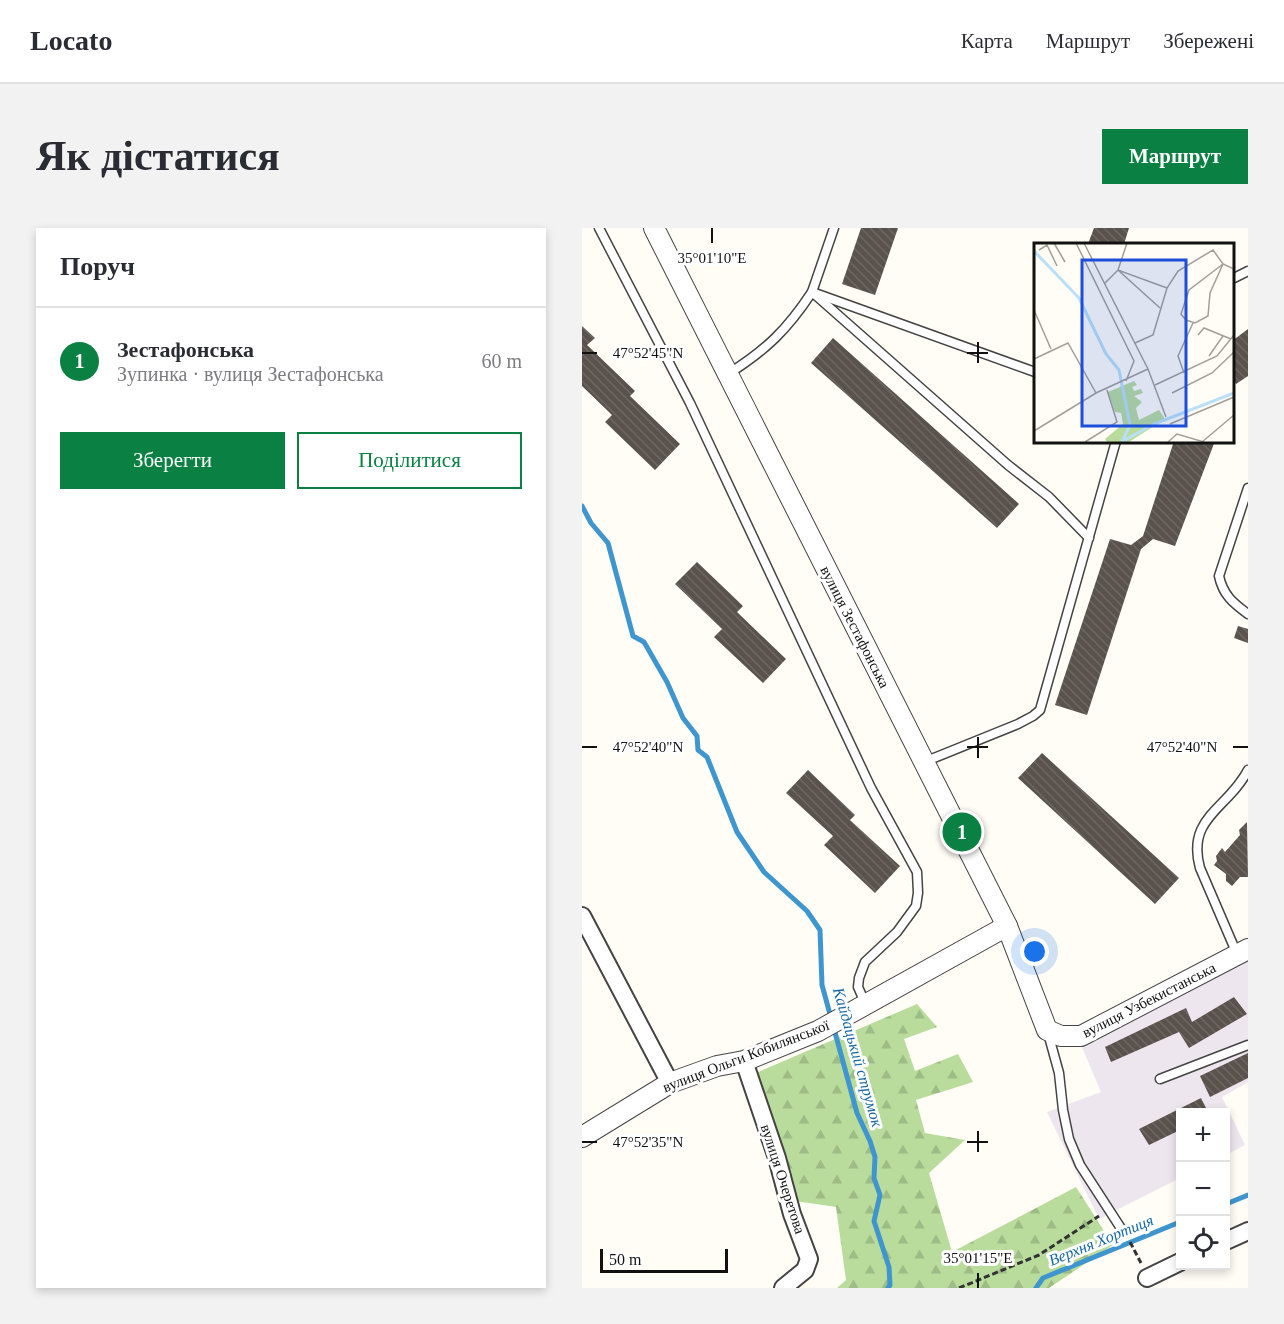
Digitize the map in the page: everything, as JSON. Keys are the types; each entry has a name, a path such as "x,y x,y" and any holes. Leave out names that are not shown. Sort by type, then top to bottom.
{"street":[{"name":"вулиця Зестафонська","path":"654,228 1006,926 1047,1029"},
{"path":"582,916 670,1083"},
{"name":"вулиця Ольги Кобилянської","path":"582,1137 670,1083 706,1070 744,1061 818,1031 1006,926"},
{"name":"вулиця Узбекистанська","path":"1047,1029 1061,1036 1081,1036 1243,952"},
{"name":"вулиця Очеретова","path":"744,1061 777,1158 792,1214 810,1259 806,1270 783,1288"},
{"path":"1230,1239 1248,1231"},
{"path":"1147,1278 1176,1264"}],"lane":[{"path":"599,228 690,403 871,788 917,872 916,906 897,932 865,962 859,978 859,1009"},
{"path":"728,374 770,345 797,316 812,292 834,228"},
{"path":"1233,278 1248,271"},
{"path":"812,292 1034,372"},
{"path":"812,292 1008,465 1049,497 1089,537"},
{"path":"923,762 1018,724 1033,717 1040,710 1116,442"},
{"path":"1248,488 1219,576 1222,589 1232,603 1248,614"},
{"path":"1243,952 1200,868 1196,841 1200,828 1241,783 1248,770"},
{"path":"1047,1029 1059,1073 1069,1139 1080,1165 1124,1233"},
{"path":"1160,1079 1248,1045"}],"path":[{"path":"959,1288 1039,1255 1108,1210"}],"shaded area":[{"path":"1248,957 1248,1082 1222,1097 1227,1108 1176,1108 1176,1180 1099,1219 1047,1112 1101,1092 1081,1045"},
{"path":"1230,1114 1245,1145 1230,1153"}],"green space":[{"path":"917,1004 937,1027 904,1039 915,1071 958,1054 973,1082 916,1100 925,1133 965,1140 929,1173 952,1252 1076,1187 1113,1245 1049,1288 837,1288 846,1280 836,1207 795,1201 751,1075"}],"building":[{"path":"861,228 898,228 875,295 842,284"},
{"path":"1094,228 1129,228 1124,243 1088,243"},
{"path":"582,326 595,338 587,345 635,391 630,396 680,444 655,470 605,422 612,415 582,386"},
{"path":"1248,329 1248,376 1236,384 1233,380 1233,340"},
{"path":"833,338 1019,504 997,528 811,363"},
{"path":"1174,442 1215,442 1175,546 1153,539 1141,549 1087,715 1055,705 1110,539 1131,545 1143,536"},
{"path":"697,562 743,606 737,612 786,659 763,683 714,637 722,629 675,584"},
{"path":"1238,626 1248,629 1248,643 1234,638"},
{"path":"1042,753 1179,878 1155,904 1018,778"},
{"path":"808,770 855,815 850,820 900,866 875,893 824,845 833,836 786,793"},
{"path":"1247,822 1248,877 1240,877 1232,886 1226,881 1226,874 1214,865 1217,861 1216,856 1222,848 1225,852 1240,835 1239,830"},
{"path":"1234,997 1247,1014 1189,1048 1179,1032 1111,1062 1105,1047 1186,1008 1192,1022"},
{"path":"1248,1053 1248,1078 1210,1097 1200,1076"},
{"path":"1201,1098 1206,1108 1181,1108"},
{"path":"1176,1110 1176,1132 1149,1145 1139,1129"}],"waterway":[{"name":"Кайдацький струмок","path":"582,506 591,523 608,543 633,636 644,642 667,682 683,718 697,736 698,750 707,757 737,832 764,872 807,911 820,930 822,985 857,1113 875,1157 874,1178 880,1195 874,1221 889,1267 890,1285 888,1288"},
{"name":"Верхня Хортиця","path":"1230,1202 1248,1195"},
{"name":"Верхня Хортиця","path":"1036,1288 1043,1278 1176,1224"}],"place":[{"name":"Зестафонська","path":"962,832"}]}
